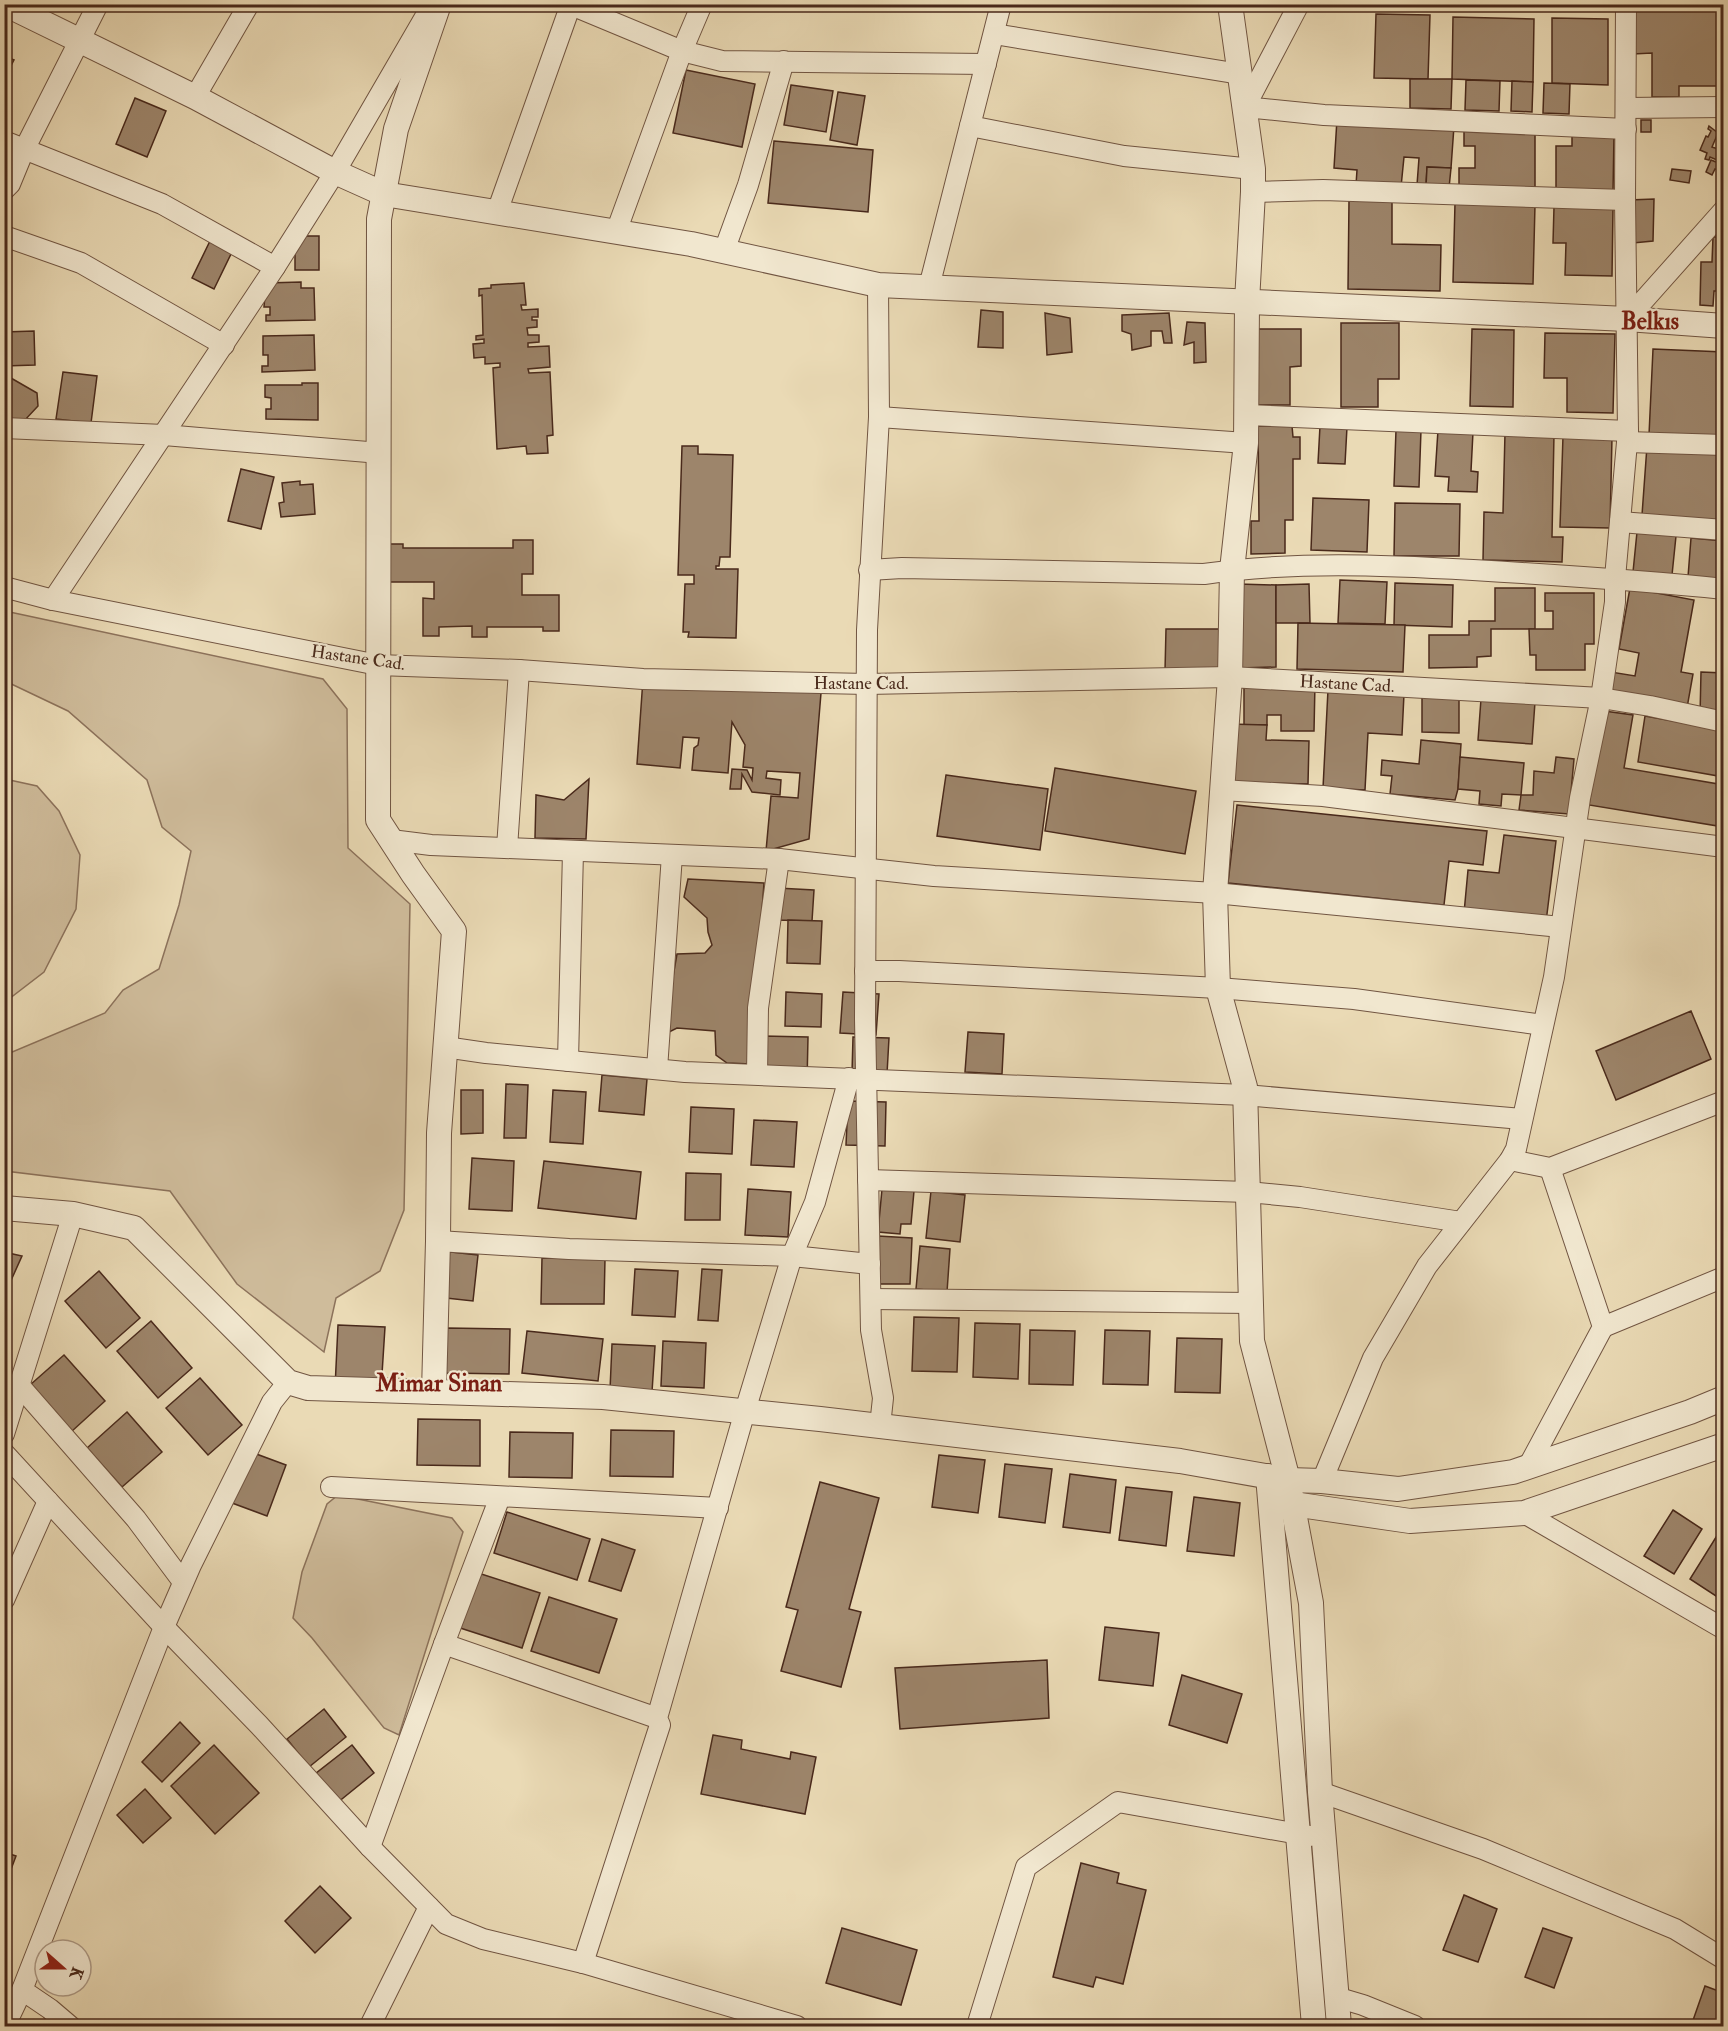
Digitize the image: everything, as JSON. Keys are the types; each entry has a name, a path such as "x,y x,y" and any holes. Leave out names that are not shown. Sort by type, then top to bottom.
{"street":[{"path":"5,4 195,97 335,172 384,194 724,251 878,285 1724,326"},
{"path":"4,190 10,184 24,150 98,4"},
{"path":"195,97 249,4"},
{"path":"53,600 275,267 335,172 432,4"},
{"path":"434,1392 439,1133 454,931 378,820 378,665 380,219 396,129 439,4"},
{"path":"616,232 682,51 702,4"},
{"path":"928,287 1001,4"},
{"path":"1230,4 1253,181 1247,302 1246,443 1232,570 1230,677 1215,893 1218,988 1245,1087 1252,1341 1282,1503 1298,1834 1314,2026"},
{"path":"1245,107 1299,4"},
{"path":"1322,1481 1373,1358 1427,1266 1510,1160 1516,1149 1554,977 1575,830 1601,698 1615,602 1615,578 1628,436 1625,200 1626,4"},
{"path":"497,213 570,5 682,51 723,61 986,64"},
{"path":"993,34 1240,74"},
{"path":"724,251 748,185 784,61"},
{"path":"1245,107 1324,115 1626,129"},
{"path":"1626,108 1724,107"},
{"path":"970,126 1253,181 1323,190 1625,200"},
{"path":"4,141 162,204 275,267"},
{"path":"1627,320 1723,211"},
{"path":"4,236 81,263 224,345"},
{"path":"878,285 879,417 869,570 865,971 857,1078 868,1180 871,1330 883,1398 880,1426"},
{"path":"1247,415 1628,436 1724,445"},
{"path":"879,417 1246,443"},
{"path":"4,428 164,435 380,453"},
{"path":"1620,522 1724,530"},
{"path":"869,570 902,568 1204,574 1232,570 1373,565 1615,578 1724,589"},
{"name":"Hastane Cad.","path":"4,587 53,600 378,665 519,670 643,679 867,684 1230,677 1601,698 1724,722"},
{"path":"507,848 519,670"},
{"path":"1221,790 1323,796 1575,830 1724,847"},
{"path":"391,840 431,845 779,859 934,876 1215,893 1561,927"},
{"path":"568,1061 573,850"},
{"path":"657,1069 672,855"},
{"path":"757,1074 758,1008 779,859"},
{"path":"865,971 1218,988 1354,999 1543,1024"},
{"path":"446,1047 657,1069 1245,1095 1522,1119"},
{"path":"583,1963 660,1725 657,1718 792,1256 815,1202 857,1078"},
{"path":"1510,1160 1550,1168 1724,1101"},
{"path":"1550,1168 1603,1327"},
{"path":"868,1180 1248,1192 1300,1197 1461,1222"},
{"path":"4,1208 73,1214 135,1228 288,1382 308,1388 603,1397 880,1426 1180,1461 1278,1478 1398,1489 1513,1472 1690,1412 1724,1398"},
{"path":"4,1434 73,1214"},
{"path":"438,1241 569,1249 792,1256 870,1264"},
{"path":"1528,1467 1603,1327 1724,1276"},
{"path":"871,1299 1251,1303"},
{"path":"5,2026 22,1990 183,1582 272,1402 288,1382"},
{"path":"19,1385 136,1519 183,1582"},
{"path":"1282,1503 1410,1521 1524,1514 1724,1445"},
{"path":"4,1454 164,1627 259,1725 370,1847 446,1924 483,1939 583,1963 753,2020 797,2026"},
{"path":"331,1487 718,1508"},
{"path":"370,1847 500,1497"},
{"path":"4,1600 48,1502"},
{"path":"1282,1503 1311,1603 1320,1792 1339,2026"},
{"path":"1524,1514 1724,1629"},
{"path":"444,1644 657,1718"},
{"path":"1320,1792 1494,1853 1675,1929 1724,1959"},
{"path":"977,2026 1026,1867 1118,1802 1325,1838"},
{"path":"370,2026 429,1907"},
{"path":"22,1990 70,2026"},
{"path":"1336,1998 1363,2005 1415,2026"}],"shaded area":[{"path":"5,611 323,679 347,709 348,848 410,904 404,1210 380,1271 336,1298 324,1352 237,1284 170,1191 5,1171 5,1055 105,1013 123,990 159,969 179,905 191,851 162,827 147,780 68,711 5,681"},
{"path":"5,779 37,786 59,811 80,855 76,909 44,972 5,1002"},
{"path":"338,1495 452,1518 463,1532 399,1735 384,1728 312,1638 293,1618 302,1572 327,1504"}],"building":[{"path":"1633,4 1724,4 1724,98 1721,98 1721,86 1679,86 1679,97 1652,97 1652,53 1633,54"},
{"path":"1376,14 1430,15 1428,79 1374,78"},
{"path":"1453,17 1534,19 1533,82 1452,79"},
{"path":"1552,18 1608,19 1608,85 1552,83"},
{"path":"4,56 14,60 4,79"},
{"path":"686,70 755,84 742,147 673,133"},
{"path":"1410,79 1452,79 1451,109 1410,108"},
{"path":"1466,80 1500,81 1499,111 1465,110"},
{"path":"1512,81 1533,82 1532,112 1511,111"},
{"path":"1544,83 1570,84 1569,114 1543,113"},
{"path":"791,85 833,91 826,132 784,125"},
{"path":"838,92 865,96 857,145 830,140"},
{"path":"135,98 166,111 147,157 116,144"},
{"path":"1337,119 1454,126 1451,168 1427,167 1426,186 1417,185 1419,158 1404,157 1401,187 1356,185 1357,170 1334,168"},
{"path":"1641,120 1651,120 1651,132 1641,132"},
{"path":"1709,126 1718,133 1712,147 1721,150 1717,160 1710,157 1709,160 1705,159 1707,153 1700,150 1706,136 1708,137 1711,131 1708,129"},
{"path":"1464,130 1535,130 1535,194 1459,194 1459,168 1475,168 1475,146 1464,146"},
{"path":"1614,135 1613,192 1556,191 1556,146 1572,146 1572,136"},
{"path":"774,141 873,150 868,212 768,203"},
{"path":"1711,160 1721,164 1712,175 1706,172"},
{"path":"1427,167 1451,168 1449,188 1426,186"},
{"path":"1672,169 1691,171 1689,183 1670,180"},
{"path":"1654,199 1653,241 1633,243 1629,200"},
{"path":"1349,200 1392,200 1392,244 1441,245 1440,291 1348,289"},
{"path":"1455,203 1535,205 1533,284 1453,282"},
{"path":"1554,207 1613,208 1612,276 1565,275 1566,243 1553,243"},
{"path":"295,236 319,236 319,270 295,270"},
{"path":"1713,237 1724,237 1724,291 1714,291 1713,306 1700,305 1701,262 1712,262"},
{"path":"210,241 232,252 214,289 192,278"},
{"path":"301,282 301,288 314,288 315,320 266,321 266,315 270,315 270,307 264,307 266,283"},
{"path":"524,283 526,305 521,305 522,310 538,309 538,317 532,317 532,320 537,320 537,327 527,328 528,335 539,335 539,342 528,343 528,347 549,346 550,367 528,369 529,373 550,372 553,435 547,436 548,453 527,454 526,446 497,449 493,368 500,367 500,363 485,364 485,357 474,358 473,344 484,343 484,339 476,340 476,336 483,335 482,295 479,296 479,289 491,288 491,285"},
{"path":"981,310 1003,312 1003,348 978,347"},
{"path":"1045,313 1070,318 1072,352 1047,355"},
{"path":"1169,313 1172,343 1164,343 1162,331 1151,331 1151,346 1132,350 1131,334 1122,331 1122,315"},
{"path":"1187,322 1205,323 1206,362 1194,363 1194,342 1184,345"},
{"path":"1341,323 1399,323 1399,379 1378,379 1378,407 1341,407"},
{"path":"1251,329 1301,329 1301,366 1290,367 1290,405 1252,405"},
{"path":"1472,329 1514,330 1513,407 1470,406"},
{"path":"34,331 35,365 4,366 4,332"},
{"path":"1545,333 1615,334 1613,413 1567,412 1567,378 1544,378"},
{"path":"314,335 315,370 262,372 262,366 268,366 268,355 263,355 263,336"},
{"path":"1653,349 1724,352 1724,438 1649,435"},
{"path":"63,372 97,376 91,423 56,419"},
{"path":"4,374 37,393 38,406 24,421 4,418"},
{"path":"302,383 318,383 318,420 266,419 266,409 271,409 271,398 265,397 265,385 302,385"},
{"path":"1258,426 1292,426 1293,437 1300,437 1300,459 1293,459 1293,520 1285,520 1285,553 1251,554 1251,521 1259,521"},
{"path":"1320,426 1347,427 1345,464 1318,463"},
{"path":"1396,430 1421,430 1419,487 1394,486"},
{"path":"1438,430 1473,432 1471,471 1478,472 1477,492 1448,491 1449,477 1435,476"},
{"path":"1505,433 1554,434 1552,537 1563,537 1562,562 1483,560 1484,512 1503,513"},
{"path":"1563,436 1612,437 1610,528 1560,527"},
{"path":"682,446 698,446 698,454 733,455 730,557 720,557 719,566 716,566 716,569 738,569 736,638 688,637 689,632 683,632 685,584 694,584 694,575 678,575"},
{"path":"1647,446 1724,451 1724,521 1642,515"},
{"path":"241,469 274,477 261,529 228,521"},
{"path":"300,481 300,485 313,484 315,514 281,517 279,503 284,502 282,483"},
{"path":"1313,498 1369,500 1367,552 1311,550"},
{"path":"1395,503 1460,504 1459,556 1394,556"},
{"path":"1637,532 1676,536 1672,575 1633,572"},
{"path":"1691,538 1724,541 1724,580 1688,577"},
{"path":"513,540 533,540 533,574 522,574 522,595 559,595 559,631 543,631 543,627 487,627 487,637 472,637 472,626 439,627 439,636 423,636 423,598 434,599 434,582 387,582 387,544 403,544 403,548 513,548"},
{"path":"1340,580 1387,582 1385,624 1338,623"},
{"path":"1395,583 1453,585 1452,627 1394,625"},
{"path":"1238,584 1276,585 1276,667 1239,668"},
{"path":"1309,584 1310,623 1276,623 1276,585"},
{"path":"1495,588 1535,588 1535,629 1491,629 1491,656 1477,657 1477,667 1429,668 1429,635 1469,635 1469,621 1495,621"},
{"path":"1630,588 1694,600 1681,672 1693,674 1687,708 1608,694 1611,672 1635,676 1639,653 1619,649"},
{"path":"1545,593 1594,593 1594,644 1585,644 1585,670 1536,670 1536,655 1530,655 1529,629 1553,629 1553,611 1545,611"},
{"path":"1298,623 1405,625 1403,672 1297,669"},
{"path":"1166,629 1220,629 1220,671 1165,671"},
{"path":"1701,672 1724,673 1724,717 1700,716"},
{"path":"643,679 821,693 809,839 766,851 771,796 798,798 800,773 767,771 766,778 781,780 780,795 752,792 742,774 741,789 730,789 732,769 747,770 752,780 753,768 743,767 745,745 732,722 728,773 692,770 694,748 698,745 699,738 683,737 680,768 637,764"},
{"path":"1244,682 1315,683 1314,731 1281,731 1281,715 1267,715 1267,725 1244,725"},
{"path":"1328,690 1404,694 1402,735 1368,733 1365,790 1323,788"},
{"path":"1422,697 1459,698 1459,733 1422,732"},
{"path":"1481,699 1535,702 1532,744 1478,740"},
{"path":"1604,711 1633,715 1624,768 1724,785 1724,827 1589,805"},
{"path":"1645,716 1724,730 1724,777 1638,762"},
{"path":"1229,724 1267,725 1266,740 1309,741 1308,784 1228,782"},
{"path":"1421,740 1461,744 1458,789 1455,800 1390,794 1392,776 1381,775 1382,760 1419,764"},
{"path":"1460,757 1524,763 1521,795 1502,794 1501,806 1479,804 1480,791 1458,789"},
{"path":"1556,757 1574,759 1569,814 1519,810 1521,795 1533,795 1534,771 1554,773"},
{"path":"1055,768 1196,791 1185,854 1045,831"},
{"path":"946,775 1048,789 1040,850 937,836"},
{"path":"589,779 586,839 535,838 536,795 564,800"},
{"path":"1237,805 1487,831 1483,865 1449,861 1444,905 1228,883"},
{"path":"1504,835 1556,841 1546,922 1464,913 1468,870 1499,873"},
{"path":"688,879 764,883 751,1064 727,1063 716,1055 715,1031 677,1028 659,1037 666,1016 677,954 705,953 712,945 707,918 684,897"},
{"path":"777,888 814,890 812,921 776,920"},
{"path":"788,920 822,921 820,964 787,963"},
{"path":"786,992 822,994 821,1027 785,1026"},
{"path":"843,992 879,994 876,1035 840,1033"},
{"path":"1691,1011 1711,1059 1616,1100 1596,1051"},
{"path":"968,1032 1004,1034 1002,1074 965,1072"},
{"path":"763,1036 808,1037 807,1083 761,1082"},
{"path":"853,1037 889,1038 887,1074 852,1073"},
{"path":"602,1075 647,1079 644,1115 599,1111"},
{"path":"506,1084 528,1085 526,1138 504,1138"},
{"path":"461,1090 483,1090 483,1133 461,1134"},
{"path":"553,1090 586,1092 583,1144 550,1142"},
{"path":"848,1101 886,1102 885,1146 846,1145"},
{"path":"691,1107 734,1109 732,1154 689,1152"},
{"path":"754,1120 797,1122 794,1167 751,1165"},
{"path":"472,1158 514,1161 512,1211 469,1209"},
{"path":"544,1161 641,1172 636,1219 538,1208"},
{"path":"686,1173 721,1174 720,1220 685,1220"},
{"path":"748,1189 791,1192 788,1237 745,1235"},
{"path":"882,1189 914,1191 911,1224 901,1224 900,1234 878,1232"},
{"path":"931,1191 965,1195 960,1242 926,1238"},
{"path":"878,1236 912,1238 910,1284 877,1284"},
{"path":"920,1246 950,1249 947,1292 916,1289"},
{"path":"442,1251 478,1255 473,1301 437,1297"},
{"path":"4,1252 22,1256 4,1296"},
{"path":"542,1258 605,1259 604,1304 541,1304"},
{"path":"635,1269 678,1271 675,1317 632,1315"},
{"path":"702,1269 722,1270 718,1321 698,1320"},
{"path":"99,1271 140,1318 106,1348 65,1301"},
{"path":"914,1317 959,1318 957,1372 912,1371"},
{"path":"151,1321 192,1368 158,1398 117,1351"},
{"path":"975,1323 1020,1324 1018,1379 973,1377"},
{"path":"338,1325 385,1327 381,1390 335,1388"},
{"path":"447,1328 510,1329 509,1374 446,1373"},
{"path":"1030,1330 1075,1331 1073,1385 1029,1384"},
{"path":"1105,1330 1150,1331 1148,1385 1103,1384"},
{"path":"527,1331 603,1339 598,1381 522,1373"},
{"path":"1177,1338 1222,1339 1220,1393 1175,1392"},
{"path":"663,1341 706,1343 704,1388 661,1386"},
{"path":"612,1344 655,1346 652,1392 610,1390"},
{"path":"64,1355 105,1401 71,1432 30,1385"},
{"path":"200,1378 242,1425 208,1455 166,1408"},
{"path":"127,1412 162,1452 122,1487 87,1448"},
{"path":"418,1419 480,1420 480,1466 417,1465"},
{"path":"611,1430 674,1431 673,1477 610,1476"},
{"path":"510,1432 573,1433 572,1478 509,1477"},
{"path":"251,1452 286,1465 267,1516 232,1503"},
{"path":"939,1455 985,1460 978,1513 932,1507"},
{"path":"1005,1464 1052,1469 1045,1523 999,1517"},
{"path":"1070,1474 1116,1480 1110,1533 1063,1527"},
{"path":"820,1482 879,1498 849,1609 861,1612 841,1687 781,1671 798,1610 786,1607"},
{"path":"1126,1487 1172,1492 1166,1546 1119,1540"},
{"path":"1194,1497 1240,1503 1234,1556 1187,1551"},
{"path":"1673,1510 1702,1529 1674,1574 1644,1556"},
{"path":"507,1512 590,1539 577,1580 494,1553"},
{"path":"1718,1534 1724,1537 1724,1591 1719,1598 1690,1579"},
{"path":"602,1539 635,1550 621,1591 589,1581"},
{"path":"472,1571 540,1593 522,1648 454,1626"},
{"path":"549,1597 617,1619 599,1673 531,1651"},
{"path":"1105,1627 1159,1633 1153,1686 1099,1680"},
{"path":"1047,1660 1049,1718 900,1729 895,1668"},
{"path":"1182,1675 1242,1694 1227,1743 1169,1725"},
{"path":"324,1709 346,1737 309,1767 287,1739"},
{"path":"180,1722 200,1743 162,1782 142,1762"},
{"path":"713,1735 742,1740 741,1749 790,1759 791,1752 816,1757 805,1814 701,1794"},
{"path":"214,1745 259,1793 215,1834 171,1786"},
{"path":"352,1745 374,1773 337,1803 315,1774"},
{"path":"145,1789 171,1818 143,1843 117,1815"},
{"path":"4,1852 16,1856 4,1888"},
{"path":"1081,1863 1119,1873 1117,1883 1146,1890 1123,1984 1096,1977 1093,1987 1053,1977"},
{"path":"320,1886 351,1918 315,1953 285,1921"},
{"path":"1464,1895 1497,1909 1478,1962 1443,1950"},
{"path":"842,1928 917,1950 901,2005 826,1983"},
{"path":"1543,1928 1572,1938 1554,1988 1525,1977"},
{"path":"1705,1986 1724,1993 1723,2026 1691,2026"}],"district":[{"name":"Belkıs","path":"1650,321"},
{"name":"Mimar Sinan","path":"439,1383"}]}
